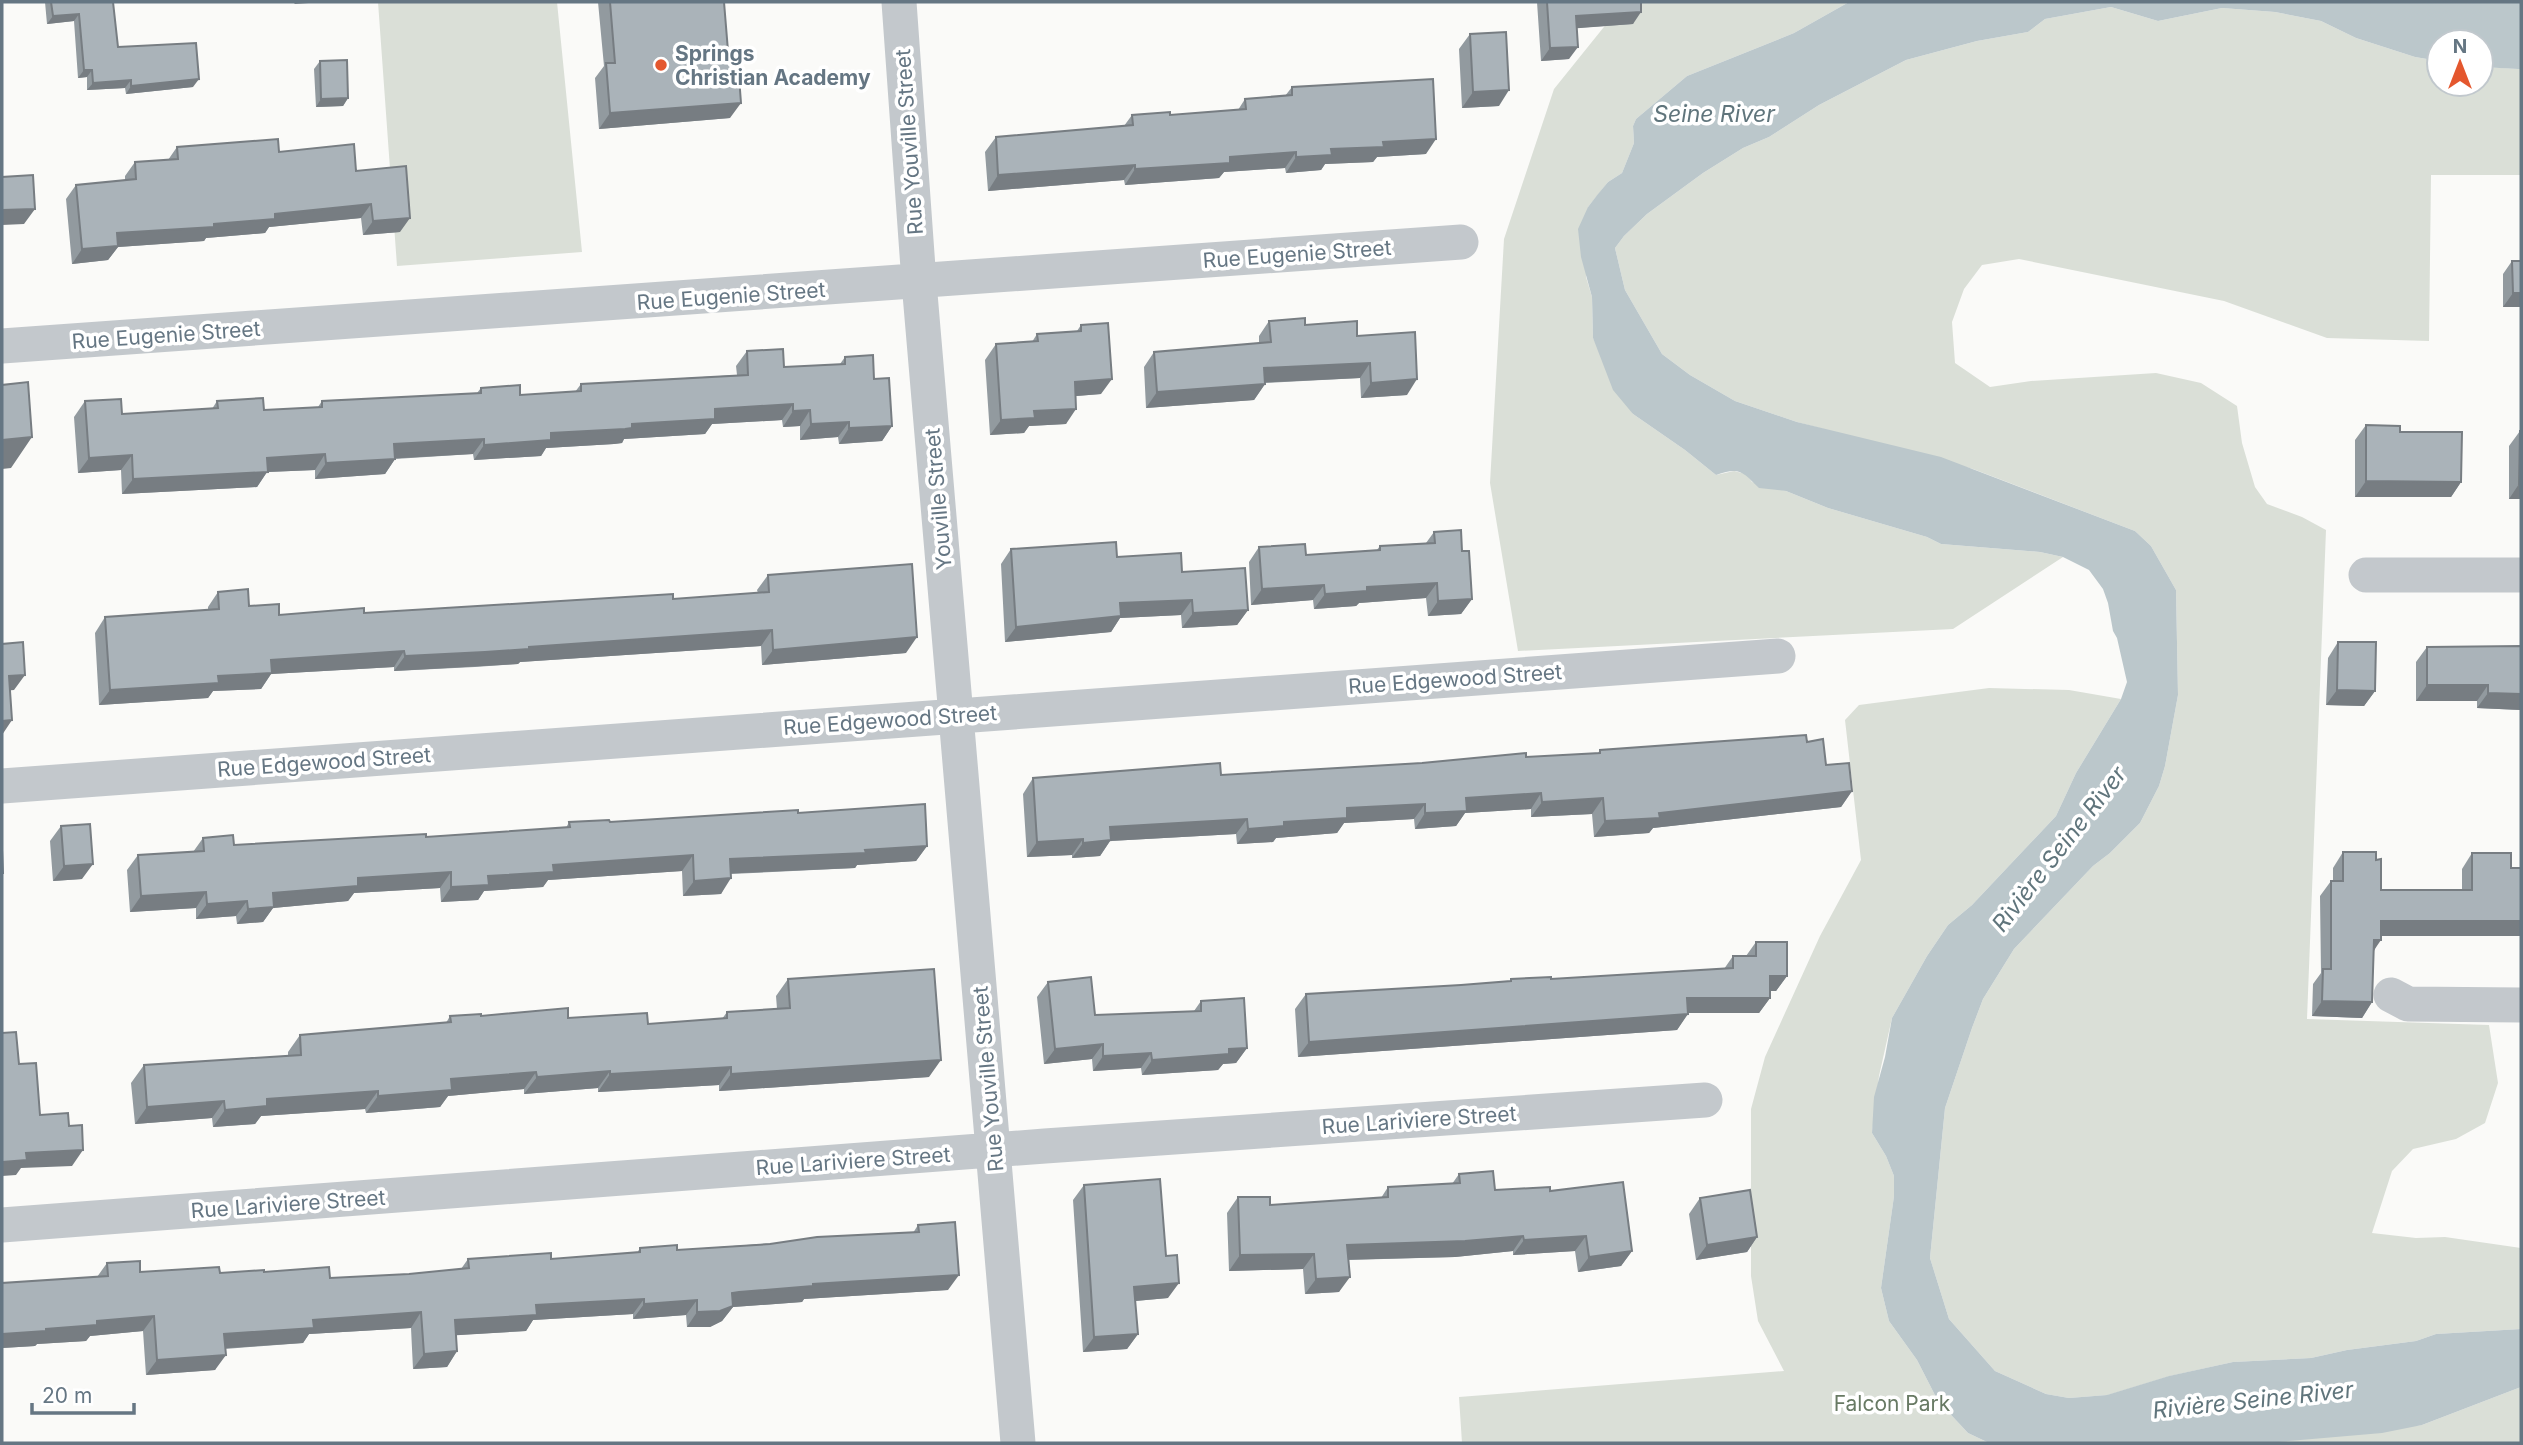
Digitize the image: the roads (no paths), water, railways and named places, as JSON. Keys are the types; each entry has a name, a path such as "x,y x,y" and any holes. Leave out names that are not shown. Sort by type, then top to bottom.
{"street":[{"name":"Rue Youville Street","path":"899,2 919,282"},
{"name":"Rue Eugenie Street","path":"2,346 1461,242"},
{"name":"Youville Street","path":"919,282 958,715"},
{"path":"2366,575 2521,575"},
{"name":"Rue Edgewood Street","path":"2,786 1778,656"},
{"name":"Rue Youville Street","path":"958,715 1018,1443"},
{"path":"2391,995 2408,1004 2521,1005"},
{"name":"Rue Lariviere Street","path":"2,1225 993,1150 1705,1100"}],"water":[{"name":"Seine River","path":"1849,2 2521,2 2521,69 2495,68 2495,28 2425,28 2425,59 2356,38 2321,21 2275,12 2222,8 2158,21 2111,7 2045,19 2028,32 1977,41 1906,60 1819,105 1769,137 1743,148 1703,173 1647,214 1615,248 1625,290 1662,354 1690,375 1735,401 1797,422 1941,457 2135,531 2151,546 2176,590 2178,695 2159,786 2140,823 2093,866 2014,949 1983,999 1945,1108 1930,1258 1949,1319 1995,1371 2046,1394 2069,1398 2107,1395 2169,1376 2233,1362 2311,1358 2347,1350 2416,1341 2436,1334 2521,1329 2521,1387 2422,1425 2382,1433 2267,1443 1989,1443 1968,1433 1938,1401 1917,1360 1889,1321 1881,1288 1894,1196 1894,1176 1872,1133 1874,1097 1892,1018 1948,925 1972,905 2056,816 2076,773 2121,699 2127,682 2108,603 2103,589 2089,570 2063,557 2040,552 1941,544 1927,537 1828,508 1786,491 1759,488 1741,472 1731,471 1716,475 1633,414 1613,390 1593,338 1592,297 1581,257 1578,229 1588,207 1608,182 1622,173 1634,143 1633,126 1636,119 1687,76 1794,33"}],"place":[{"name":"Springs Christian Academy","path":"661,65"}],"water label":[{"name":"Rivière Seine River","path":"2059,849"},
{"name":"Rivière Seine River","path":"2253,1400"}],"park label":[{"name":"Falcon Park","path":"1892,1403"}]}
